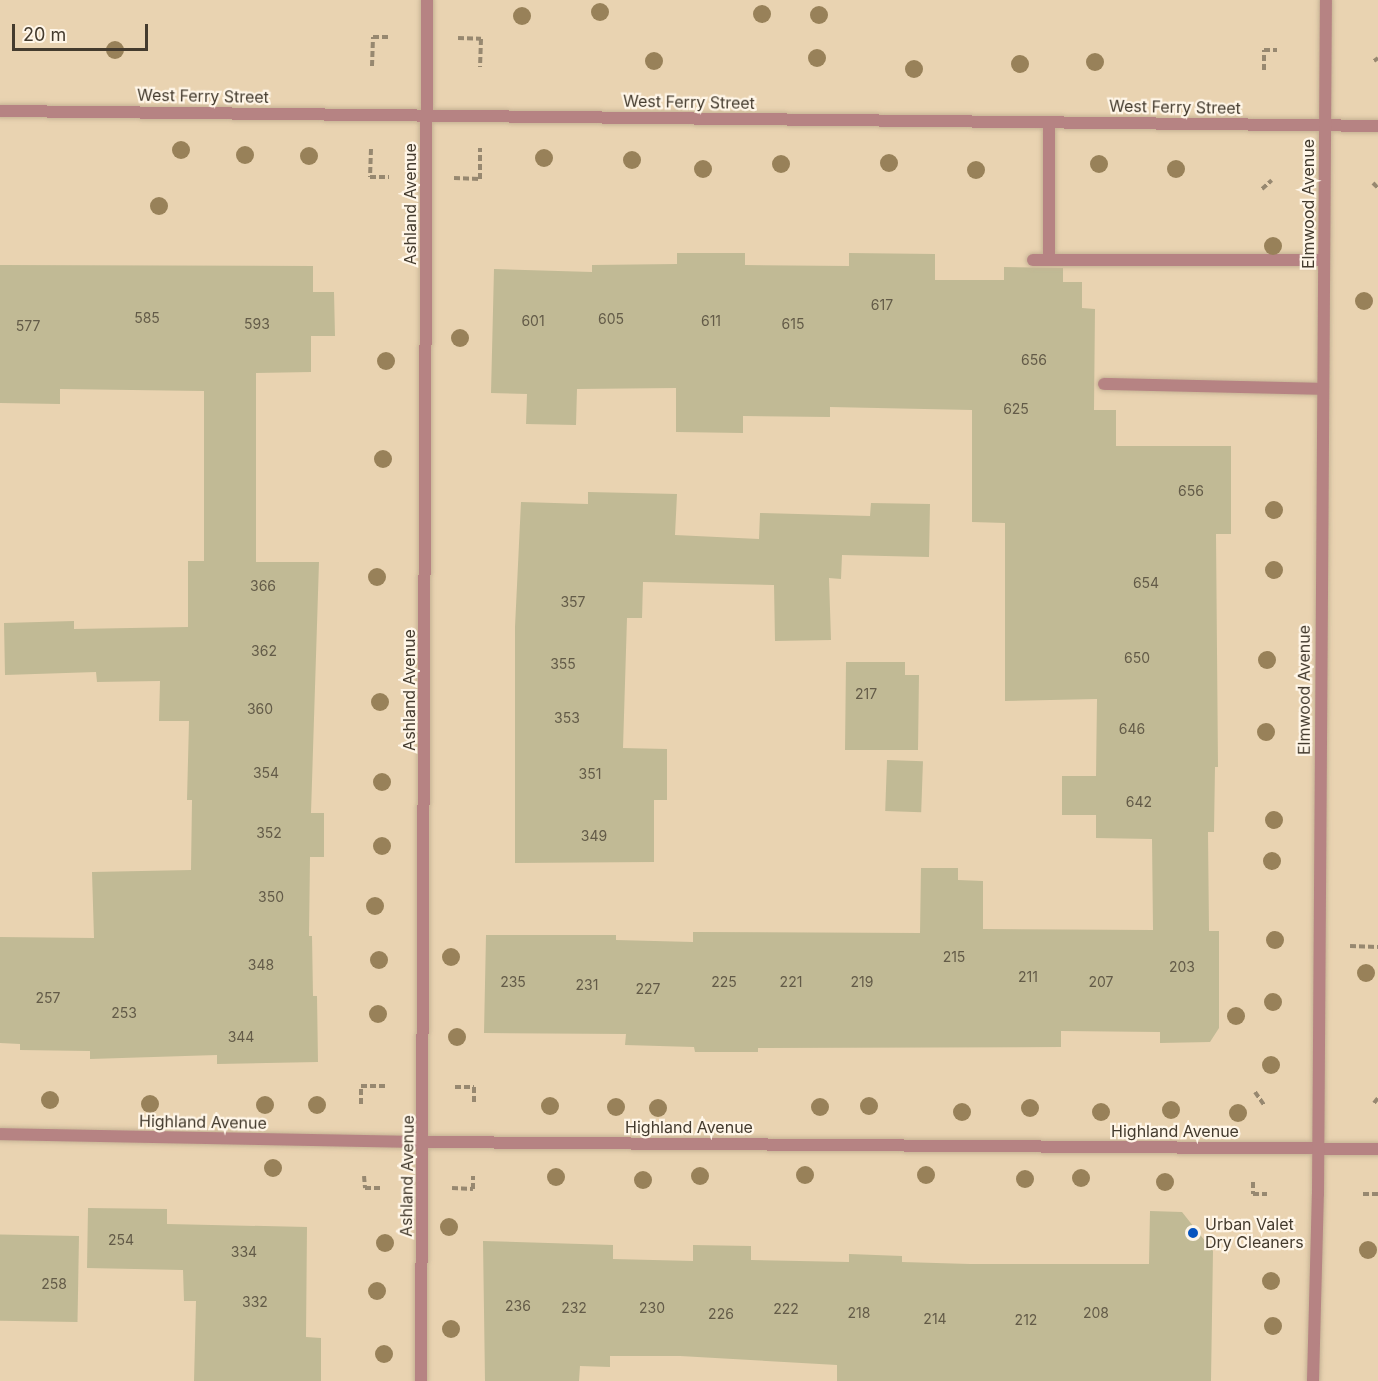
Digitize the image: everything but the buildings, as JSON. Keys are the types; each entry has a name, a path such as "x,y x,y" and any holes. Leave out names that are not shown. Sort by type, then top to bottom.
{"street":[{"name":"Ashland Avenue","path":"421,1381 425,1142 427,0"},
{"name":"Elmwood Avenue","path":"1312,1381 1318,1149 1326,0"},
{"name":"West Ferry Street","path":"0,111 1378,126"},
{"path":"1049,123 1049,260"},
{"path":"1033,260 1324,260"},
{"path":"1104,384 1323,389"},
{"name":"Highland Avenue","path":"0,1134 425,1142 1378,1149"}],"path":[{"path":"372,66 373,37 390,37"},
{"path":"454,38 481,39 480,67"},
{"path":"1264,70 1264,50 1277,50"},
{"path":"454,178 480,179 480,148"},
{"path":"371,149 370,177 389,177"},
{"path":"1262,189 1272,180"},
{"path":"1373,183 1378,189"},
{"path":"1363,946 1378,947"},
{"path":"361,1104 361,1086 387,1086"},
{"path":"455,1087 474,1087 474,1103"},
{"path":"1255,1092 1264,1105"},
{"path":"1374,1103 1378,1098"},
{"path":"364,1176 365,1188 382,1188"},
{"path":"449,1188 473,1189 473,1176"},
{"path":"1253,1182 1253,1194 1267,1194"},
{"path":"1363,1194 1378,1194"}],"place":[{"name":"Urban Valet Dry Cleaners","path":"1193,1233"}]}
